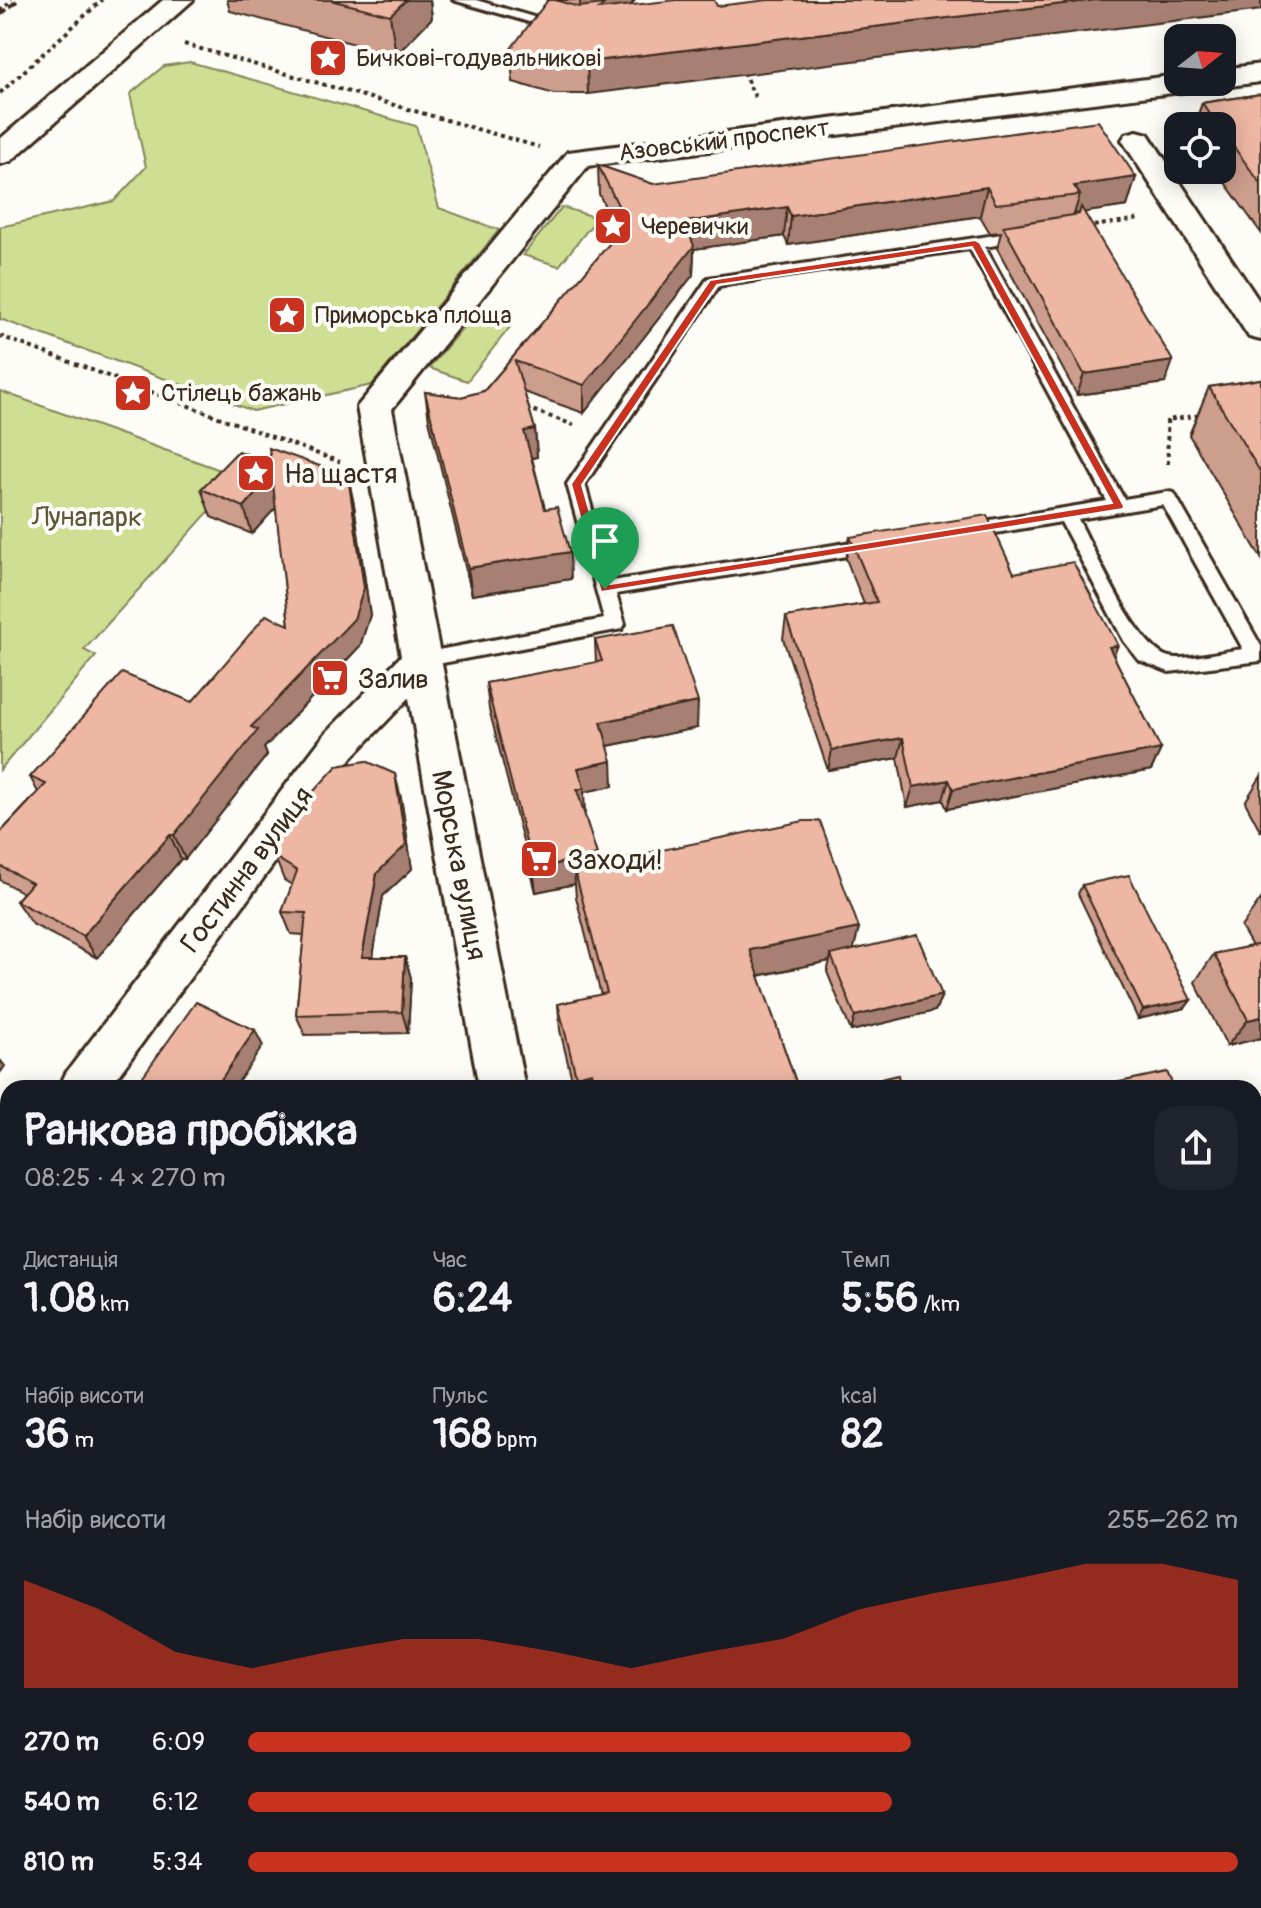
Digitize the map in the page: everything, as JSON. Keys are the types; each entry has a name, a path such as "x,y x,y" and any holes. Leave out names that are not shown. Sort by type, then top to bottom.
{"street":[{"path":"0,155 179,0"},
{"path":"1236,76 1261,73"},
{"name":"Азовський проспект","path":"374,407 579,158 1164,85"},
{"path":"1137,140 1261,329"},
{"name":"Морська вулиця","path":"374,407 500,1080"},
{"name":"Гостинна вулиця","path":"88,1080 339,745 420,651"}],"lane":[{"path":"460,0 581,32"},
{"path":"506,12 517,0"},
{"path":"420,651 615,624 576,484 714,282 1066,230"},
{"path":"975,243 1119,506"},
{"path":"943,534 1066,514 1168,498 1256,655 1169,665 1146,655 1131,636 1066,514"},
{"path":"605,589 897,542"}],"path":[{"path":"0,11 13,0"},
{"path":"0,93 102,0"},
{"path":"142,32 579,158"},
{"path":"739,62 756,100"},
{"path":"1066,230 1184,212"},
{"path":"0,336 387,479"},
{"path":"525,408 609,437"},
{"path":"1168,498 1167,420 1214,413"}],"green space":[{"path":"190,62 416,126 439,208 499,230 372,385 253,411 0,319 0,227 114,201 146,167 130,94 164,66"},
{"path":"562,207 597,218 559,266 523,255"},
{"path":"473,315 510,327 467,381 429,368"},
{"name":"Лунапарк","path":"0,391 240,477 84,650 96,656 0,770"}],"building":[{"path":"330,0 406,0 390,15"},
{"path":"548,0 579,7 604,4 599,9 676,0 714,0 717,6 768,0 1095,0 587,62 552,61 510,50"},
{"path":"1261,94 1261,184 1236,150 1236,112 1209,112 1202,103"},
{"path":"1098,121 1136,177 1074,186 1080,195 996,204 987,187 791,216 787,207 685,222 694,246 584,385 515,361 535,429 524,431 545,509 557,507 570,552 468,568 425,392 461,397 484,391 627,223 598,165 653,184"},
{"path":"1081,207 1173,361 1084,374 1003,226 1079,214"},
{"path":"1261,379 1261,473 1209,387"},
{"path":"269,448 348,476 364,588 354,619 251,727 258,730 174,835 170,835 83,936 16,901 32,883 0,866 0,833 46,784 30,777 122,673 192,702 266,615 289,625 272,475 244,507 201,489 238,451 271,463"},
{"path":"987,515 1014,573 1073,562 1118,645 1109,647 1161,749 953,789 949,780 913,787 903,738 832,750 786,617 877,602 850,537"},
{"path":"673,626 698,702 601,722 612,761 578,768 584,788 577,790 597,855 533,869 486,683 602,661 595,640"},
{"path":"366,761 395,774 406,845 377,873 362,957 405,957 402,1012 296,1015 306,913 282,912 297,871 275,857 274,834 337,766"},
{"path":"804,821 820,821 859,928 750,950 795,1080 594,1080 592,1072 576,1076 558,1004 607,993 574,868"},
{"path":"1129,875 1191,1000 1143,1010 1082,885"},
{"path":"917,935 942,995 855,1016 831,955"},
{"path":"1261,944 1261,1017 1248,1020 1214,954"},
{"path":"196,1002 255,1030 221,1080 140,1080"},
{"path":"1167,1072 1170,1080 1129,1080"},
{"path":"898,1075 899,1080 875,1080"}],"railway":[{"path":"0,15 18,0"}],"place":[{"name":"Бичкові-годувальникові","path":"328,58"},
{"name":"Черевички","path":"613,226"},
{"name":"Приморська площа","path":"287,315"},
{"name":"Стілець бажань","path":"133,393"},
{"name":"На щастя","path":"256,473"},
{"name":"Залив","path":"330,678"},
{"name":"Заходи!","path":"539,859"}],"route":[{"path":"975,243 1119,506 1066,514 605,589 576,484 714,282 975,243"}]}
